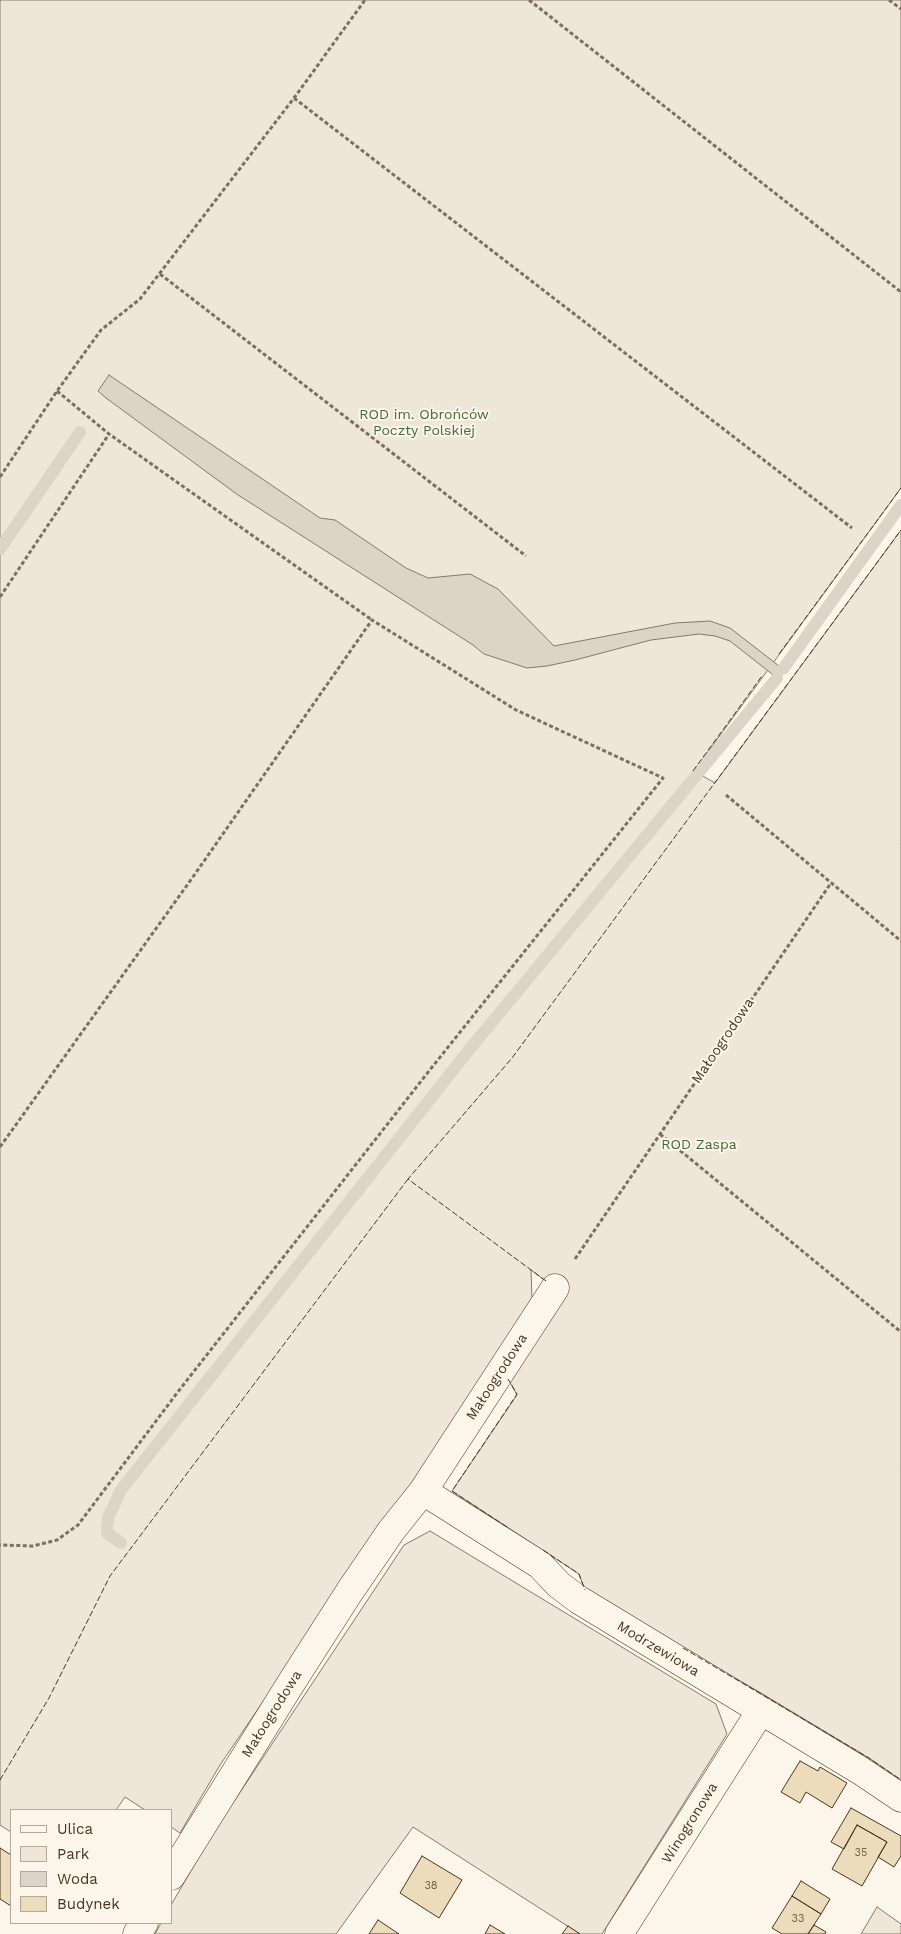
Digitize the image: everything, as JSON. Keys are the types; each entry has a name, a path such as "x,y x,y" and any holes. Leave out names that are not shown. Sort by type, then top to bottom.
{"street":[{"name":"Małoogrodowa","path":"172,1874 350,1591 391,1531 423,1491 555,1288"},
{"name":"Modrzewiowa","path":"423,1491 540,1565 560,1585 579,1600 901,1798"},
{"name":"Winogronowa","path":"619,1934 760,1712"}],"path":[{"path":"0,477 57,390 101,330 140,299 294,98 366,0"},
{"path":"529,0 901,292"},
{"path":"889,0 901,9"},
{"path":"294,98 852,528"},
{"path":"160,274 526,556"},
{"path":"0,1545 32,1546 57,1540 78,1525 177,1393 429,1071 663,778 516,710 372,620 109,434 57,390"},
{"path":"0,597 109,434"},
{"path":"0,1147 195,874 372,620"},
{"path":"726,795 901,941"},
{"name":"Małoogrodowa","path":"555,1288 832,883"},
{"path":"660,1134 901,1332"}],"green space":[{"name":"ROD im. Obrońców Poczty Polskiej","path":"0,0 901,0 901,488 694,771 715,783 901,530 901,1780 869,1758 761,1693 586,1593 579,1574 452,1491 517,1395 507,1377 564,1295 531,1270 532,1300 489,1369 220,1765 180,1833 172,1828 172,1809 143,1809 125,1797 117,1809 10,1809 10,1831 0,1825"},
{"path":"430,1531 716,1704 727,1734 602,1934 580,1934 413,1827 336,1934 155,1934 160,1924 172,1924 172,1903 213,1833 404,1545"},
{"path":"877,1907 901,1924 901,1934 861,1934"}],"water":[{"path":"109,375 320,518 335,520 406,568 428,578 470,574 498,589 554,646 675,623 710,621 730,628 783,669 777,678 730,641 715,636 699,634 651,640 575,660 527,668 484,654 473,645 238,495 106,398 98,391"}],"building":[{"path":"800,1761 818,1771 820,1767 847,1783 832,1808 806,1792 800,1803 781,1792"},
{"path":"851,1808 901,1836 901,1856 894,1867 878,1857 887,1842 857,1825 844,1849 831,1842"},
{"path":"857,1825 887,1842 862,1886 832,1869"},
{"path":"0,1848 10,1854 10,1905 0,1899"},
{"path":"422,1856 462,1880 439,1918 400,1893"},
{"path":"801,1881 830,1899 821,1914 792,1896"},
{"path":"792,1896 821,1914 808,1934 782,1934 772,1928"},
{"path":"378,1920 399,1934 369,1934"},
{"path":"490,1925 505,1934 485,1934"},
{"path":"814,1925 826,1932 825,1934 808,1934"},
{"path":"568,1926 580,1934 562,1934"}],"waterway":[{"path":"0,549 80,432"},
{"path":"783,669 901,505"},
{"path":"121,1543 107,1533 108,1518 121,1490 469,1050 777,678"}],"fence":[{"path":"779,654 901,488"},
{"path":"546,1281 408,1179 512,1058 901,530"},
{"path":"693,771 762,676"},
{"path":"0,1780 49,1698 110,1576 408,1179"},
{"path":"507,1527 452,1491 517,1394 508,1379"},
{"path":"543,1550 579,1574 585,1590"},
{"path":"683,1648 869,1758 901,1780"}],"park label":[{"name":"ROD Zaspa","path":"699,1145"}]}
